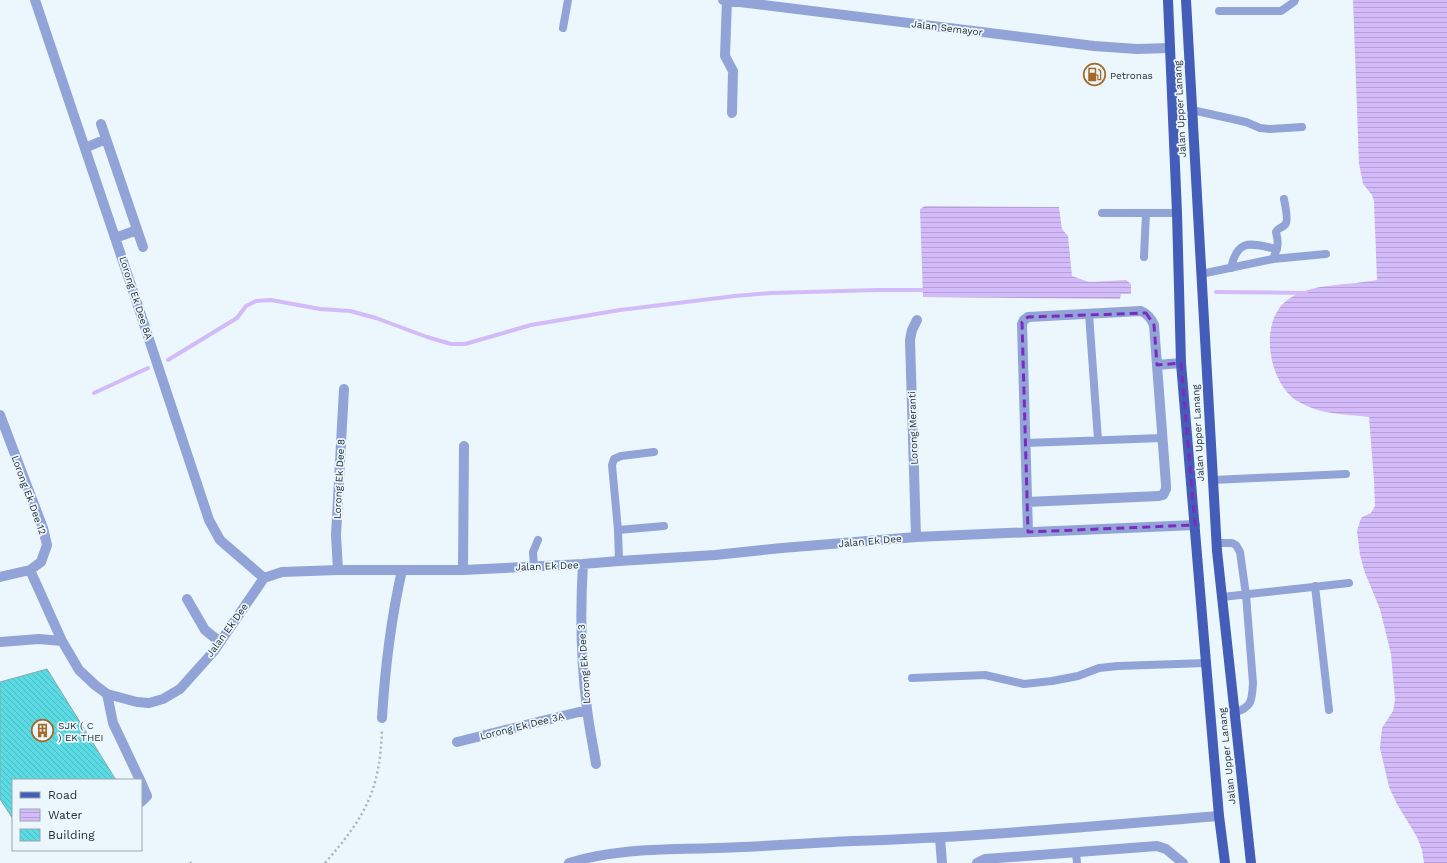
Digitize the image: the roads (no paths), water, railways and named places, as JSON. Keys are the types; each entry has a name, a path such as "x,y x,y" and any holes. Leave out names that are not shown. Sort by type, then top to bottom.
{"main road":[{"name":"Jalan Upper Lanang","path":"1168,0 1177,213 1181,363 1219,816 1225,863"},
{"name":"Jalan Upper Lanang","path":"1186,0 1217,542 1251,863"}],"street":[{"name":"Lorong Ek Dee 8A","path":"35,0 208,520 220,540 264,578"},
{"name":"Jalan Semayor","path":"724,0 1094,46 1137,49 1170,48"},
{"path":"727,0 725,56 733,71 732,112"},
{"path":"101,124 142,247"},
{"path":"85,148 106,139"},
{"path":"115,238 137,230"},
{"path":"1028,502 1163,495 1166,489 1154,324 1150,316 1146,313 1141,311 1028,317 1022,322 1028,532"},
{"name":"Lorong Meranti","path":"916,537 910,340 912,330 917,320"},
{"path":"1157,365 1181,363"},
{"name":"Lorong Ek Dee 8","path":"338,570 336,535 344,389"},
{"name":"Lorong Ek Dee 12","path":"0,415 43,528 47,545 41,562 30,570"},
{"path":"463,570 464,446"},
{"name":"Jalan Ek Dee","path":"30,570 62,640 79,670 94,685 107,694 137,702 149,703 163,699 180,689 214,651 264,578 282,572 338,570 463,570 583,564 715,555 916,537 1195,525"},
{"name":"Lorong Ek Dee 3","path":"583,564 581,628 587,710 596,764"},
{"path":"0,577 30,570"},
{"path":"382,718 393,608 402,570"},
{"path":"187,599 205,630 220,642"},
{"path":"0,642 39,639 62,640"},
{"path":"107,694 113,723 139,779"},
{"name":"Lorong Ek Dee 3A","path":"457,742 587,710"},
{"path":"142,785 147,796 142,801"},
{"path":"569,863 601,854 641,850 940,838 1219,816"},
{"path":"940,838 942,863"},
{"path":"977,863 985,859 1156,846 1166,848 1183,863"}],"lane":[{"path":"564,28 568,0"},
{"path":"1219,11 1281,10 1289,7 1295,0"},
{"path":"1192,110 1246,122 1260,128 1270,129 1302,127"},
{"path":"1273,259 1277,249 1278,240 1276,232 1278,228 1285,225 1287,221 1284,199"},
{"path":"1102,213 1177,213"},
{"path":"1144,257 1146,213"},
{"path":"1231,268 1234,257 1238,249 1242,246 1250,244 1277,249"},
{"path":"1201,274 1273,259 1326,254"},
{"path":"1089,314 1098,440"},
{"path":"1026,443 1162,438"},
{"path":"619,561 618,530 612,465 614,459 621,456 654,452"},
{"path":"1213,480 1346,474"},
{"path":"618,530 664,526"},
{"path":"534,566 533,552 538,540"},
{"path":"1217,542 1232,543 1236,545 1240,552 1246,594 1253,694 1246,709 1234,713"},
{"path":"1222,598 1349,583"},
{"path":"1315,586 1329,710"},
{"path":"912,678 985,675 1024,684 1078,676 1099,668 1206,663"},
{"path":"1076,852 1077,863"}],"water":[{"path":"1353,0 1447,0 1447,863 1424,863 1422,850 1417,837 1397,804 1389,787 1380,748 1382,728 1393,711 1395,700 1391,654 1380,609 1365,573 1360,555 1357,531 1362,517 1371,513 1375,506 1369,417 1325,412 1299,402 1289,394 1280,382 1274,369 1271,354 1270,339 1272,324 1277,311 1286,301 1296,295 1318,288 1377,280 1374,201 1372,195 1363,184 1359,164"},
{"path":"925,206 1059,207 1062,229 1068,236 1072,276 1089,282 1126,280 1131,284 1131,294 1121,294 1120,299 923,297 920,209"}],"waterway":[{"path":"168,360 237,318 246,306 256,301 271,300 320,309 350,311 376,318 427,337 451,344 465,344 531,325 620,310 735,296 771,293 923,290"},
{"path":"1216,292 1306,293"},
{"path":"94,393 148,368"}],"place":[{"name":"Petronas","path":"1095,75"},
{"name":"SJK ( C ) EK THEI","path":"43,731"}]}
